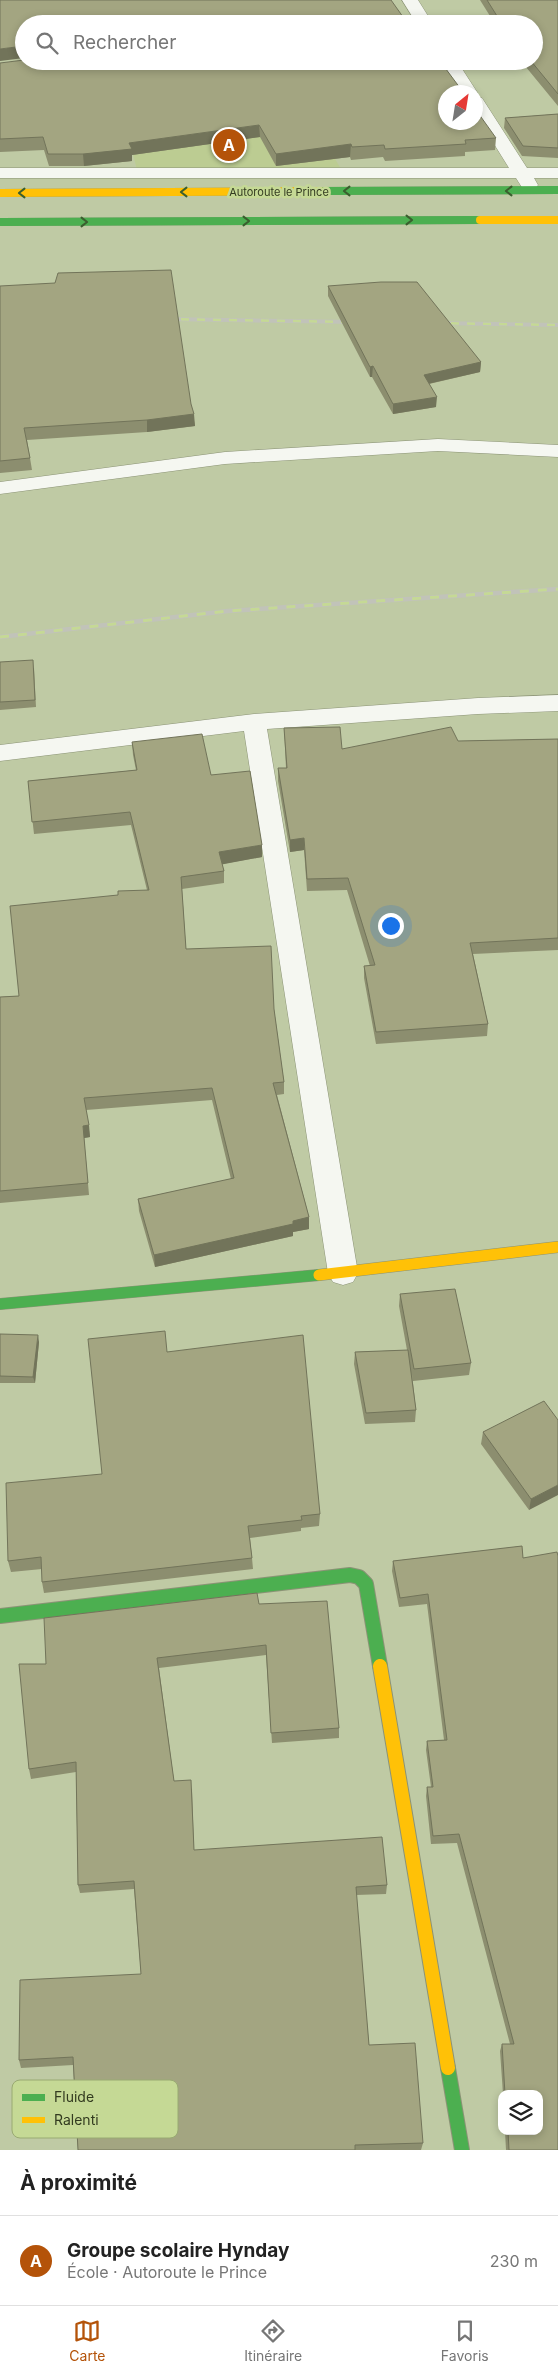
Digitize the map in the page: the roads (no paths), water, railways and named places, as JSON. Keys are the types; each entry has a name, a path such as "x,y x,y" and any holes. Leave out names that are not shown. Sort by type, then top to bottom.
{"main road":[{"name":"Autoroute le Prince","path":"0,193 558,190"},
{"path":"0,222 558,220"},
{"path":"0,1304 343,1273 558,1247"},
{"path":"0,1616 350,1575 360,1577 366,1584 462,2150"}],"street":[{"path":"410,0 419,15"},
{"path":"455,70 464,85"},
{"path":"483,113 532,190"},
{"path":"0,173 558,173"},
{"path":"0,488 225,458 438,445 558,451"},
{"path":"0,753 254,722 478,706 558,703"},
{"path":"254,722 343,1273"}],"railway":[{"path":"165,319 355,322"},
{"path":"435,323 558,325"},
{"path":"0,637 228,611 558,589"}],"place":[{"name":"Groupe scolaire Hynday","path":"229,145"}]}
